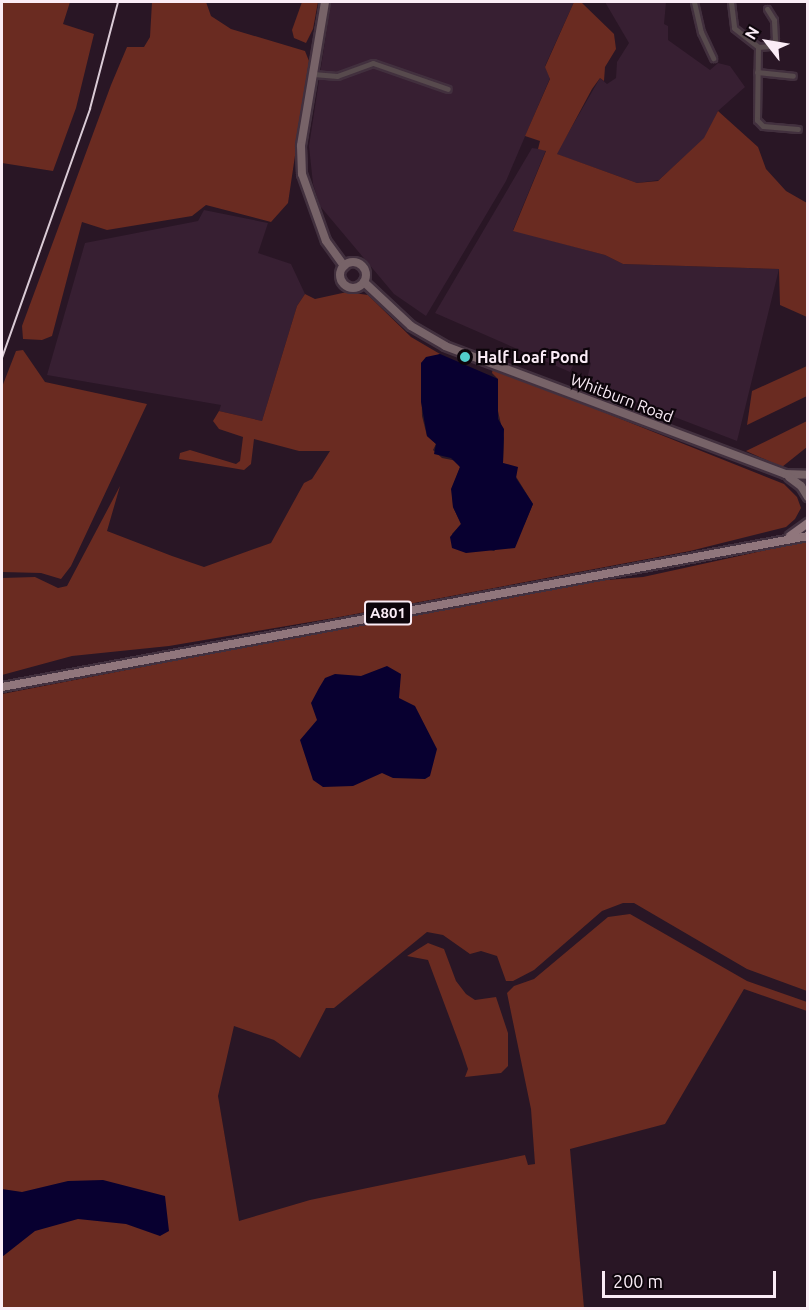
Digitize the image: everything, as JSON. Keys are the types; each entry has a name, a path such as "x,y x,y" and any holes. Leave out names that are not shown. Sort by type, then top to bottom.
{"main road":[{"path":"325,2 301,146 302,174 326,241 344,266"},
{"path":"353,262 363,266 364,282 352,288 344,284 341,276 344,266 353,262"},
{"name":"Whitburn Road","path":"364,282 411,326 445,346 785,474 807,476"},
{"name":"Whitburn Road","path":"785,474 801,486 807,497"},
{"name":"A801","path":"776,541 803,530 807,523"},
{"name":"A801","path":"2,687 807,536"}],"street":[{"path":"694,2 700,32 713,58"},
{"path":"731,2 734,28 758,47 770,46 775,40 774,20 767,9"},
{"path":"758,47 757,120 763,126 798,129"},
{"path":"313,74 337,76 372,63 447,89"},
{"path":"757,72 793,76"}],"shaded area":[{"path":"2,2 70,2 63,24 94,34 76,108 53,171 2,163"},
{"path":"152,2 206,2 211,16 231,29 305,51 309,61 288,203 271,222 206,205 192,216 107,230 82,222 52,336 42,340 23,339 22,326 111,85 127,47 144,47 150,37"},
{"path":"302,2 318,2 313,29 306,43 294,38 292,30"},
{"path":"331,2 574,2 545,66 550,78 506,181 426,316 394,294 320,206 313,184 309,146"},
{"path":"574,2 581,2 614,34 616,49 605,67 604,81 600,78 592,89 557,154 637,183 658,181 704,138 718,111 758,147 766,169 786,191 807,203 807,317 780,305 779,269 623,264 605,255 513,231 546,151 538,149 540,141 525,136 550,79 545,67"},
{"path":"605,2 666,2 664,24 668,26 668,40 710,70 718,63 730,66 745,87 718,111 705,138 659,180 637,183 556,154 600,78 607,84 616,78 617,62 629,43"},
{"path":"532,148 546,150 513,230 605,255 623,264 779,269 737,441 586,383 591,363 578,355 570,372 435,313"},
{"path":"204,210 268,223 258,253 291,264 305,294 297,306 262,421 219,411 221,405 47,375 85,243 198,221"},
{"path":"347,292 368,295 411,337 440,354 421,363 422,416 427,436 436,444 433,450 442,458 457,461 460,467 452,489 453,507 461,524 452,534 466,552 482,548 494,551 524,525 533,504 510,467 503,463 504,438 496,402 498,379 492,373 493,368 784,484 797,497 801,508 795,519 786,527 690,551 334,618 169,646 72,656 2,675 2,578 35,577 58,588 67,586 120,486 107,531 172,556 204,567 271,543 304,483 312,479 330,451 299,451 254,439 251,464 244,470 179,459 180,453 190,450 236,464 240,461 243,437 219,429 213,421 219,411 262,421 297,306 305,294 315,299"},
{"path":"23,350 45,382 147,404 71,566 61,579 41,573 2,572 2,387 16,351"},
{"name":"Half Loaf Pond","path":"440,354 498,379 498,419 504,429 503,463 518,467 516,478 533,504 515,548 466,553 452,548 450,537 461,524 453,507 451,489 460,467 451,458 434,454 436,444 427,436 421,402 421,363 426,357"},
{"path":"807,366 807,396 747,425 752,391"},
{"path":"807,421 807,447 782,467 746,451"},
{"path":"807,541 807,991 747,969 634,903 623,903 602,911 534,970 513,981 506,981 497,956 481,951 470,954 443,935 427,932 334,1008 326,1008 300,1058 274,1040 234,1026 218,1096 239,1221 310,1200 525,1155 528,1165 535,1164 531,1109 507,993 514,986 534,979 608,917 630,914 747,981 807,1002 807,1011 744,989 665,1124 570,1149 584,1308 2,1308 2,694 583,582 643,577"},
{"path":"387,666 401,674 399,698 415,706 437,749 430,776 425,779 393,778 382,773 353,786 323,787 313,780 300,740 317,720 311,703 325,678 335,674 361,676"},
{"path":"428,943 444,949 456,981 466,994 475,1000 496,997 508,1033 508,1066 501,1073 465,1077 468,1069 428,960 407,956"},
{"path":"103,1180 165,1196 169,1231 160,1236 126,1224 78,1219 35,1231 2,1257 2,1189 22,1192 68,1181"}],"railway":[{"path":"2,358 90,109 118,2"}],"place":[{"name":"Half Loaf Pond","path":"465,357"}]}
